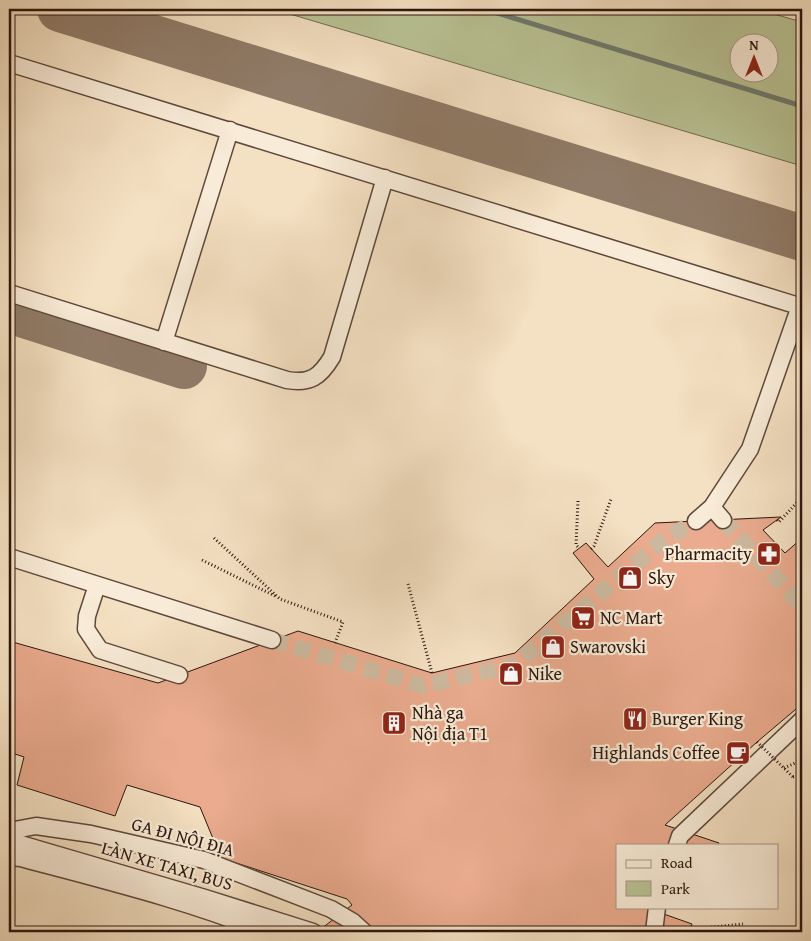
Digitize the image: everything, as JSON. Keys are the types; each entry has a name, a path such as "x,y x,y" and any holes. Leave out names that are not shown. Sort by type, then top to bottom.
{"lane":[{"path":"9,63 801,307 750,449 712,507 696,521"},
{"path":"164,342 230,130"},
{"path":"9,293 287,380 301,382 313,379 325,370 332,357 385,178"},
{"path":"712,507 723,520"},
{"path":"9,557 272,640"},
{"path":"97,585 87,616 86,629 100,650 179,675"},
{"path":"677,844 680,836 802,720"},
{"name":"GA ĐI NỘI ĐỊA","path":"9,831 36,826 91,834 204,860 331,909 353,922 364,932"},
{"name":"LÀN XE TAXI, BUS","path":"9,839 313,932"},
{"path":"9,857 21,858 182,902 228,917 264,932"},
{"path":"654,932 658,908"}],"path":[{"path":"777,520 779,522 802,497"},
{"path":"591,549 594,546 610,499"},
{"path":"578,501 576,546 579,548"},
{"path":"214,538 280,598"},
{"path":"202,560 280,598 343,622 335,643"},
{"path":"408,584 432,673"},
{"path":"757,742 794,777 802,774"},
{"path":"784,768 802,760"},
{"path":"684,930 744,924"}],"green space":[{"path":"273,9 756,9 802,22 802,166"}],"building":[{"name":"Nhà ga Nội địa T1","path":"781,517 763,530 785,553 801,539 802,704 665,825 718,844 616,844 616,908 647,908 692,924 689,932 655,932 643,929 644,932 317,932 352,905 347,899 221,858 200,807 127,785 115,816 17,785 24,757 9,752 9,641 158,683 298,631 432,673 515,653 594,579 573,553 586,543 608,567 655,523"}],"waterway":[{"path":"484,9 802,106"}],"taxiway":[{"path":"60,9 802,238"},
{"path":"9,310 184,366"}],"tunnel":[{"path":"723,520 802,606"},
{"path":"272,640 423,686 514,665 665,539 696,521"}],"place":[{"name":"Pharmacity","path":"769,554"},
{"name":"Sky","path":"630,578"},
{"name":"NC Mart","path":"583,618"},
{"name":"Swarovski","path":"553,647"},
{"name":"Nike","path":"511,674"},
{"name":"Burger King","path":"635,719"},
{"name":"Nhà ga Nội địa T1","path":"394,723"},
{"name":"Highlands Coffee","path":"738,753"}]}
